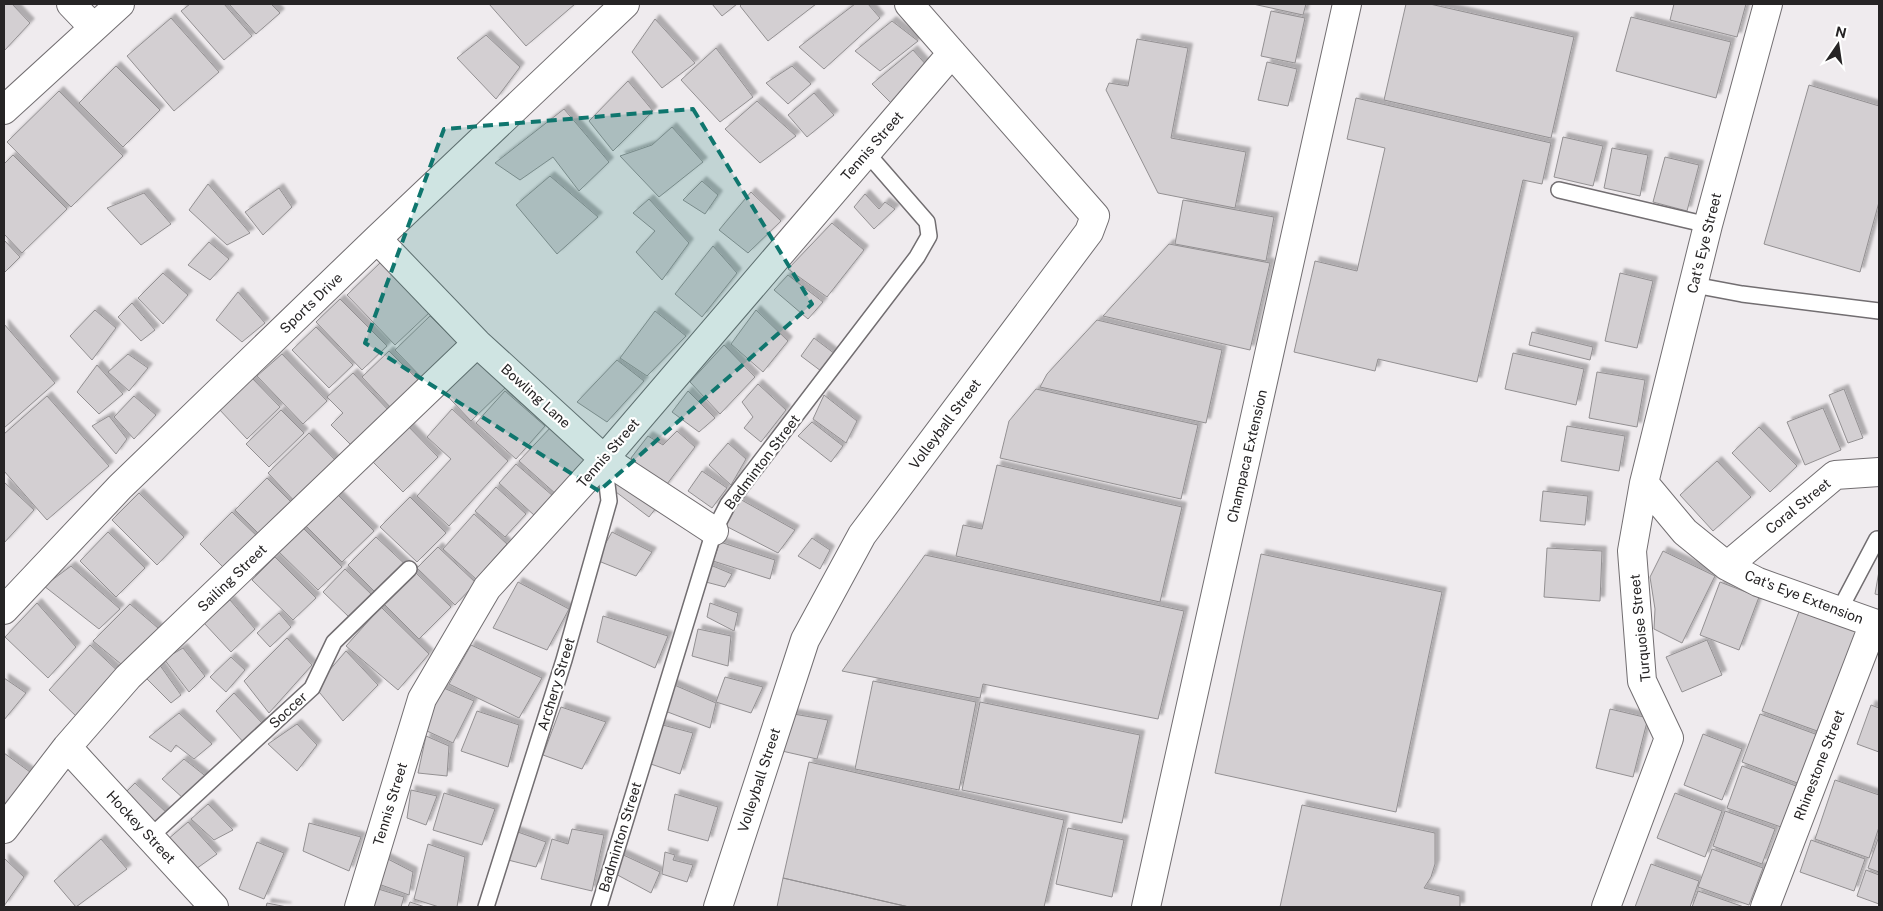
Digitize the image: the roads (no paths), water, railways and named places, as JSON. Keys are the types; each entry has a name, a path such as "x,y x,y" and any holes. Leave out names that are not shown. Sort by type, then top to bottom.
{"street":[{"path":"71,4 93,28"},
{"path":"4,110 120,4"},
{"name":"Sports Drive","path":"4,610 120,486 377,239 626,4"},
{"name":"Volleyball Street","path":"718,907 810,631 862,535 1089,232 1095,216 909,4"},
{"name":"Champaca Extension","path":"1146,907 1347,4"},
{"name":"Cat's Eye Street","path":"1644,483 1708,225 1768,4"},
{"name":"Tennis Street","path":"359,907 422,699 487,588 604,458 952,53"},
{"name":"Bowling Lane","path":"377,239 477,342 604,458 714,531"},
{"name":"Sailing Street","path":"4,828 67,747 128,677 477,342"},
{"name":"Coral Street","path":"1727,566 1835,475 1879,472"},
{"name":"Cat's Eye Extension","path":"1644,483 1685,532 1727,566 1758,582 1876,624"},
{"name":"Turquoise Street","path":"1606,907 1669,738 1642,681 1632,551 1644,483"},
{"name":"Rhinestone Street","path":"1765,907 1876,624"},
{"name":"Hockey Street","path":"67,747 214,907"}],"lane":[{"name":"Badminton Street","path":"599,907 714,531 728,504 917,257 929,236 928,222 866,152"},
{"path":"1559,190 1708,225"},
{"path":"1694,285 1786,300 1879,311"},
{"name":"Archery Street","path":"486,907 564,660 609,501 604,458"},
{"path":"1839,611 1877,539"},
{"name":"Soccer","path":"150,837 312,688 334,642 409,569"}]}
